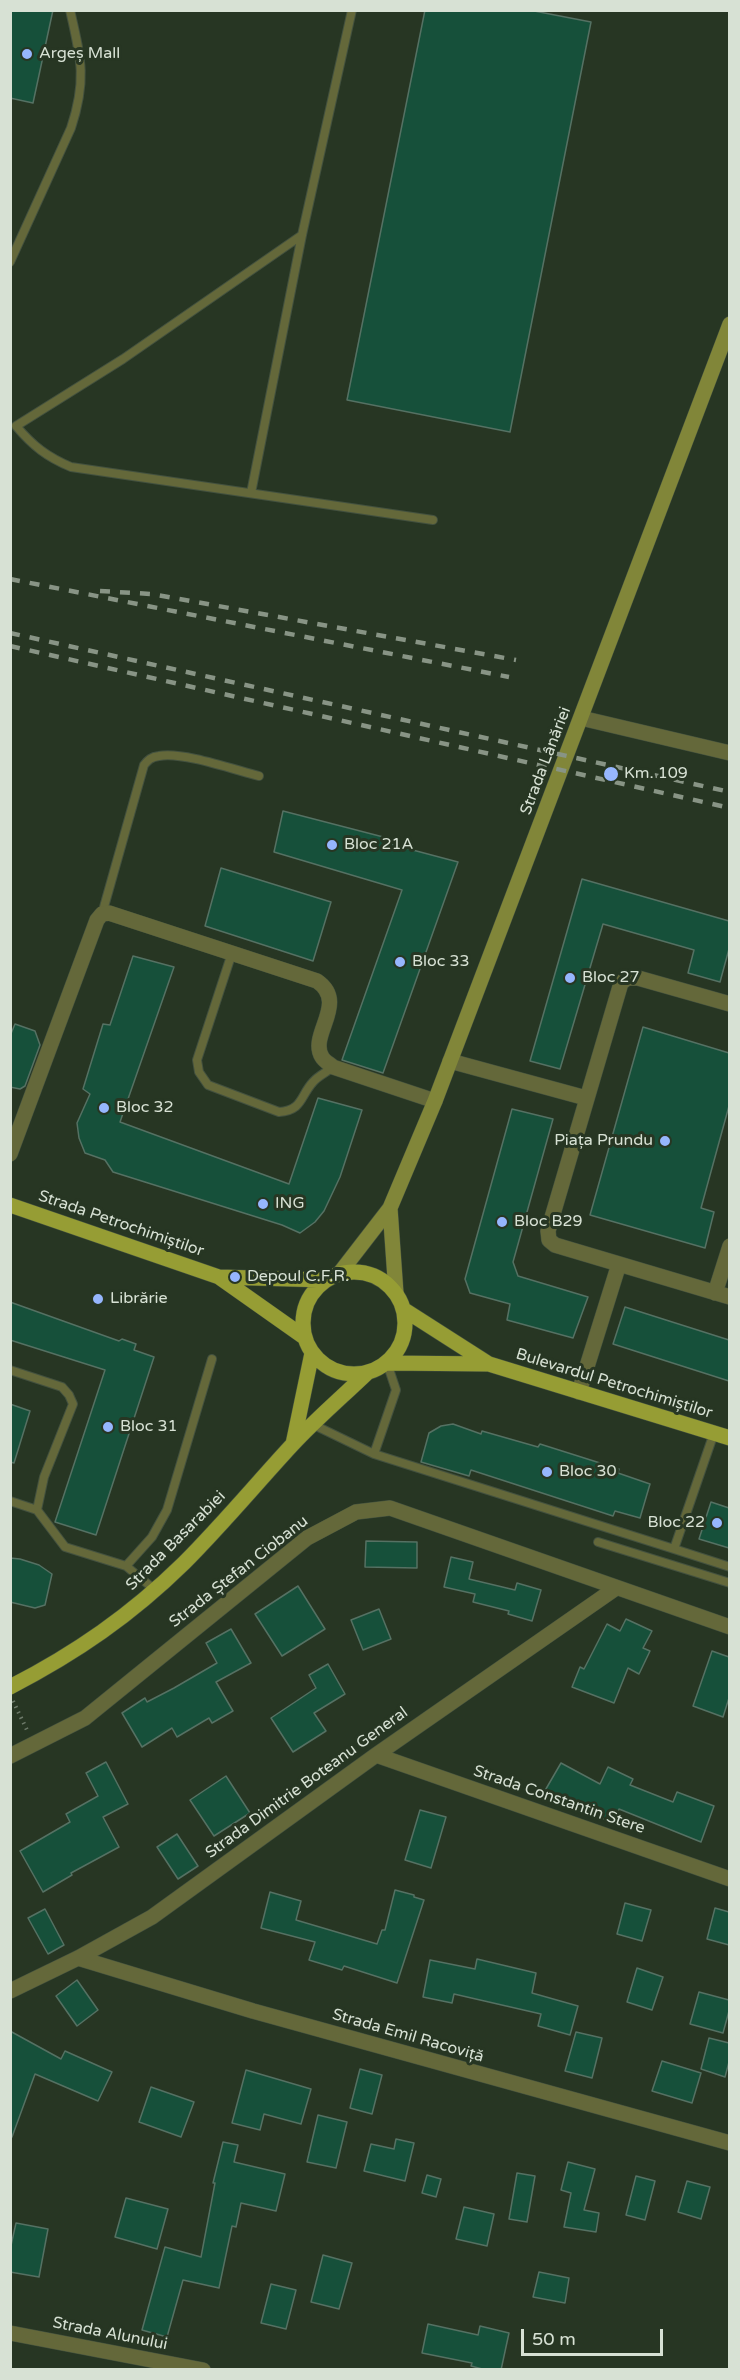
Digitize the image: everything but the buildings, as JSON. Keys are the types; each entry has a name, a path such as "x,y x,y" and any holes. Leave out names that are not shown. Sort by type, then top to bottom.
{"main road":[{"name":"Strada Petrochimiștilor","path":"10,1204 219,1277 304,1337"},
{"path":"355,1272 371,1275 385,1282 396,1293 403,1309 405,1324 403,1338 397,1352 387,1363 367,1373 336,1372 312,1353 304,1337 303,1321 306,1305 314,1291 332,1277 355,1272"},
{"name":"Strada Petrochimiștilor","path":"219,1277 332,1277"},
{"name":"Bulevardul Petrochimiștilor","path":"403,1309 489,1364 729,1438"},
{"path":"293,1444 312,1353"},
{"name":"Bulevardul Petrochimiștilor","path":"387,1363 489,1364"},
{"name":"Strada Basarabiei","path":"11,1692 66,1657 125,1615 155,1590 184,1563 293,1444 367,1373"}],"street":[{"name":"Strada Lânăriei","path":"390,1208 435,1101 729,324"},
{"path":"581,718 729,753"},
{"path":"10,1154 97,920 102,914 109,913 317,981 326,987 330,999 319,1048 322,1058 333,1067 435,1101"},
{"path":"729,1004 638,978 627,978 621,983 548,1231 549,1240 555,1245 722,1295 729,1246"},
{"path":"450,1061 586,1098"},
{"path":"332,1277 390,1208"},
{"path":"390,1208 396,1293"},
{"path":"579,1392 619,1264"},
{"name":"Strada Ștefan Ciobanu","path":"10,1756 85,1718 307,1538 356,1512 390,1508 729,1627"},
{"name":"Strada Dimitrie Boteanu General","path":"10,1991 78,1958 152,1917 376,1755 616,1588"},
{"name":"Strada Constantin Stere","path":"376,1755 729,1879"},
{"name":"Strada Emil Racoviță","path":"78,1958 265,2014 729,2143"},
{"path":"10,2349 14,2334"},
{"name":"Strada Alunului","path":"14,2334 173,2367 203,2370"}],"lane":[{"path":"10,262 71,128 78,106 82,81 81,62 70,10"},
{"path":"251,493 302,235 352,10"},
{"path":"302,235 123,359 16,426 39,451 71,467 433,520"},
{"path":"102,914 144,765 151,758 162,755 182,756 259,776"},
{"path":"232,953 197,1060 199,1072 208,1085 279,1112 291,1111 302,1100 313,1082 333,1067"},
{"path":"126,1566 152,1538 167,1510 212,1359"},
{"path":"374,1454 396,1390 387,1363"},
{"path":"10,1370 62,1387 73,1404 44,1477 37,1510"},
{"path":"314,1425 374,1454 729,1567"},
{"path":"674,1550 714,1433"},
{"path":"10,1501 37,1510 65,1547 126,1566 155,1590"},
{"path":"598,1542 729,1583"}],"path":[{"path":"11,1692 29,1734"}],"railway":[{"path":"10,579 509,677"},
{"path":"100,591 152,594 516,660"},
{"path":"10,633 730,792"},
{"path":"10,646 730,808"}],"place":[{"name":"Argeș Mall","path":"27,54"},
{"name":"Km. 109","path":"611,774"},
{"name":"Bloc 21A","path":"332,845"},
{"name":"Bloc 33","path":"400,962"},
{"name":"Bloc 27","path":"570,978"},
{"name":"Bloc 32","path":"104,1108"},
{"name":"Piața Prundu","path":"665,1141"},
{"name":"ING","path":"263,1204"},
{"name":"Bloc B29","path":"502,1222"},
{"name":"Depoul C.F.R.","path":"235,1277"},
{"name":"Librărie","path":"98,1299"},
{"name":"Bloc 31","path":"108,1427"},
{"name":"Bloc 30","path":"547,1472"},
{"name":"Bloc 22","path":"717,1523"}]}
